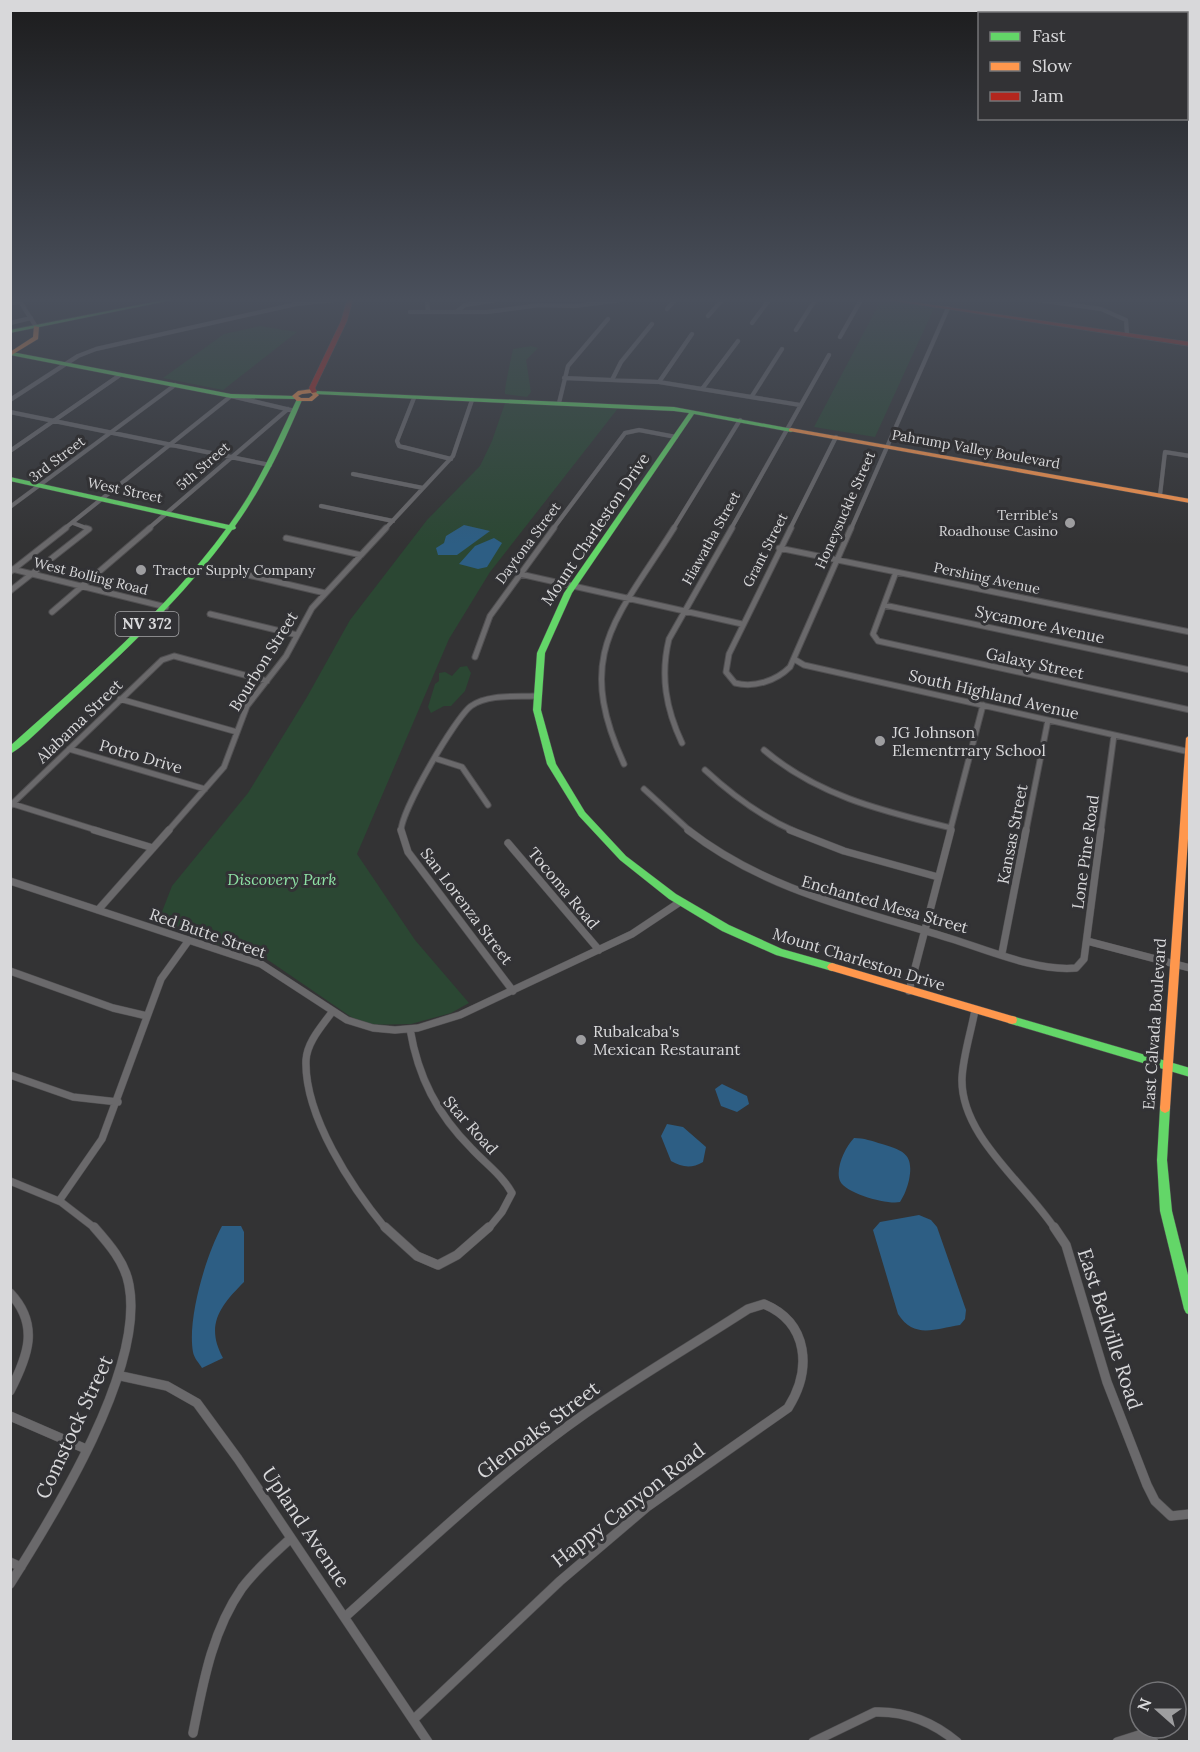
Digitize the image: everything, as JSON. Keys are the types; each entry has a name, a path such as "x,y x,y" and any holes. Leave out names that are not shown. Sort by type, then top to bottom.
{"main road":[{"name":"Pahrump Valley Boulevard","path":"157,382 231,396 328,395 642,406 741,420 1190,501"},
{"name":"NV 372","path":"10,751 166,607 205,565 233,528 291,424 296,420 313,382"},
{"name":"NV 372","path":"291,424 291,410 306,395"},
{"name":"Mount Charleston Drive","path":"693,412 556,612 538,656 534,696 540,732 550,762 584,820 639,872 680,902 723,926 780,952 1190,1073"},
{"name":"West Street","path":"10,479 233,528"},
{"name":"East Calvada Boulevard","path":"1190,738 1186,844 1178,892 1166,1066 1163,1185 1179,1272 1190,1309"}],"street":[{"path":"10,400 38,382"},
{"path":"10,451 110,382"},
{"path":"559,403 563,382"},
{"path":"653,382 800,405"},
{"path":"702,389 707,382"},
{"path":"752,396 761,382"},
{"name":"Hiawatha Street","path":"682,743 665,699 663,673 669,639 814,382"},
{"name":"Honeysuckle Street","path":"728,677 731,681 743,684 765,683 787,672 915,382"},
{"name":"3rd Street","path":"10,507 175,385"},
{"path":"12,570 231,396 291,410"},
{"path":"414,398 397,441 399,447 451,459"},
{"name":"Bourbon Street","path":"98,910 224,767 247,706 267,681 312,608 451,459 472,400"},
{"name":"5th Street","path":"52,612 291,410"},
{"path":"10,412 270,465"},
{"path":"624,764 608,728 600,680 609,633 741,420"},
{"name":"Daytona Street","path":"474,657 494,610 613,450 631,430 676,437"},
{"name":"Grant Street","path":"728,677 726,662 742,624 836,438"},
{"path":"1160,495 1165,452 1190,456"},
{"path":"353,474 423,488"},
{"path":"321,506 393,521"},
{"path":"10,591 89,529 73,523"},
{"path":"286,538 361,555"},
{"name":"Pershing Avenue","path":"780,548 1190,632"},
{"name":"West Bolling Road","path":"12,570 166,607"},
{"path":"884,605 896,572"},
{"path":"248,574 325,593"},
{"path":"520,574 742,624"},
{"name":"Galaxy Street","path":"884,605 873,634 876,640 1190,710"},
{"name":"Sycamore Avenue","path":"884,605 1190,670"},
{"path":"210,614 297,635"},
{"name":"Alabama Street","path":"12,805 120,699 167,657 267,681"},
{"name":"South Highland Avenue","path":"794,658 804,665 1189,752"},
{"name":"San Lorenza Street","path":"513,991 408,852 401,837 404,814 461,716 471,706 495,699 534,696"},
{"path":"120,699 237,732"},
{"path":"909,991 983,705"},
{"name":"Kansas Street","path":"1002,952 1048,720"},
{"name":"Lone Pine Road","path":"1076,968 1084,959 1087,941 1114,735"},
{"name":"Potro Drive","path":"69,749 205,789"},
{"path":"764,750 785,768 836,796 951,828"},
{"path":"437,759 462,767 488,805"},
{"path":"705,770 748,806 788,829 837,849 938,877"},
{"name":"Enchanted Mesa Street","path":"644,789 688,832 723,857 759,876 813,899 1057,968 1076,968"},
{"path":"12,805 153,848"},
{"name":"Tocoma Road","path":"508,843 599,950"},
{"name":"Red Butte Street","path":"10,881 271,969 332,1012 373,1028 410,1029 443,1022 599,950 651,923 680,902"},
{"path":"1178,892 1190,895"},
{"path":"10,1181 59,1201 102,1139 118,1102 161,979 189,940"},
{"path":"1087,941 1190,968"},
{"path":"10,971 119,1010 147,1016"},
{"name":"East Bellville Road","path":"975,1010 962,1079 972,1120 991,1151 1044,1213 1066,1245 1107,1382 1155,1501 1171,1516 1190,1514"},
{"name":"Star Road","path":"332,1012 312,1041 306,1063 311,1092 327,1141 348,1178 383,1224 410,1250 432,1264 447,1263 458,1256 508,1206 511,1198 509,1187 441,1116 429,1096 416,1066 410,1029"},
{"path":"10,1075 73,1097 118,1102"},
{"name":"Comstock Street","path":"10,1584 86,1449 121,1376 132,1326 133,1300 130,1284 106,1239 94,1226 59,1201"},
{"path":"10,1293 25,1312 29,1330 27,1356 10,1391"},
{"name":"Glenoaks Street","path":"345,1617 484,1493 586,1413 748,1309 757,1304 773,1306"},
{"name":"Happy Canyon Road","path":"414,1719 560,1581 647,1507 788,1408 802,1385 803,1357 792,1325 784,1314 773,1306"},
{"name":"Upland Avenue","path":"121,1376 167,1386 197,1403 428,1742"},
{"path":"10,1416 86,1449"},
{"path":"193,1733 213,1645 224,1620 242,1589 291,1538"},
{"path":"10,1562 21,1567"},
{"path":"813,1742 875,1712 885,1711 910,1715 934,1725 957,1742"},
{"path":"1117,1742 1139,1735 1154,1742"}],"green space":[{"path":"182,382 234,382 223,390"},
{"path":"507,382 529,382 531,392 527,397 505,394"},
{"path":"838,382 900,382 875,437 814,427"},
{"name":"Discovery Park","path":"505,403 619,407 490,572 449,639 357,854 415,940 469,1003 451,1013 411,1024 363,1025 265,958 213,943 158,922 172,886 248,793 307,697 350,620 427,520 480,466 492,441"},
{"path":"467,666 471,673 465,691 451,706 444,706 431,713 428,707 435,684 439,681 439,673 445,672 452,676 460,667"}],"water":[{"path":"464,525 490,531 457,555 438,555 436,548 444,543 446,536"},
{"path":"494,538 502,543 487,567 478,569 459,564 475,546"},
{"path":"722,1084 747,1096 749,1104 737,1112 721,1106 715,1089"},
{"path":"667,1124 683,1127 706,1147 703,1162 687,1166 671,1161 661,1136"},
{"path":"854,1138 890,1146 906,1155 910,1164 909,1180 900,1202 868,1198 850,1190 840,1181 839,1170 842,1158"},
{"path":"919,1215 931,1220 937,1227 966,1310 965,1319 960,1325 918,1330 904,1322 898,1314 873,1230 880,1222"},
{"path":"222,1226 241,1226 244,1232 244,1282 222,1308 215,1326 215,1336 223,1358 202,1368 193,1352 195,1305 204,1270"}],"traffic: fast":[{"path":"157,382 231,396 295,398"},
{"path":"316,393 674,409 791,430"},
{"path":"10,751 136,636 194,574 221,541 254,493 275,454 299,400"},
{"path":"693,412 568,593 541,653 537,710 552,764 582,814 623,858 672,896 726,928 779,952 832,967"},
{"path":"10,479 233,528"},
{"path":"1012,1020 1190,1073"},
{"path":"1165,1108 1162,1160 1166,1211 1190,1309"}],"traffic: slow":[{"path":"312,391 316,395 310,400 299,400 295,396 300,392 312,391"},
{"path":"791,430 1190,501"},
{"path":"1165,1108 1190,738"},
{"path":"832,967 1012,1020"}],"traffic: jam":[{"path":"314,392 312,388 315,382"}],"place":[{"name":"Terrible's Roadhouse Casino","path":"1070,523"},
{"name":"Tractor Supply Company","path":"141,570"},
{"name":"JG Johnson Elementrrary School","path":"880,741"},
{"name":"Rubalcaba's Mexican Restaurant","path":"581,1040"}]}
